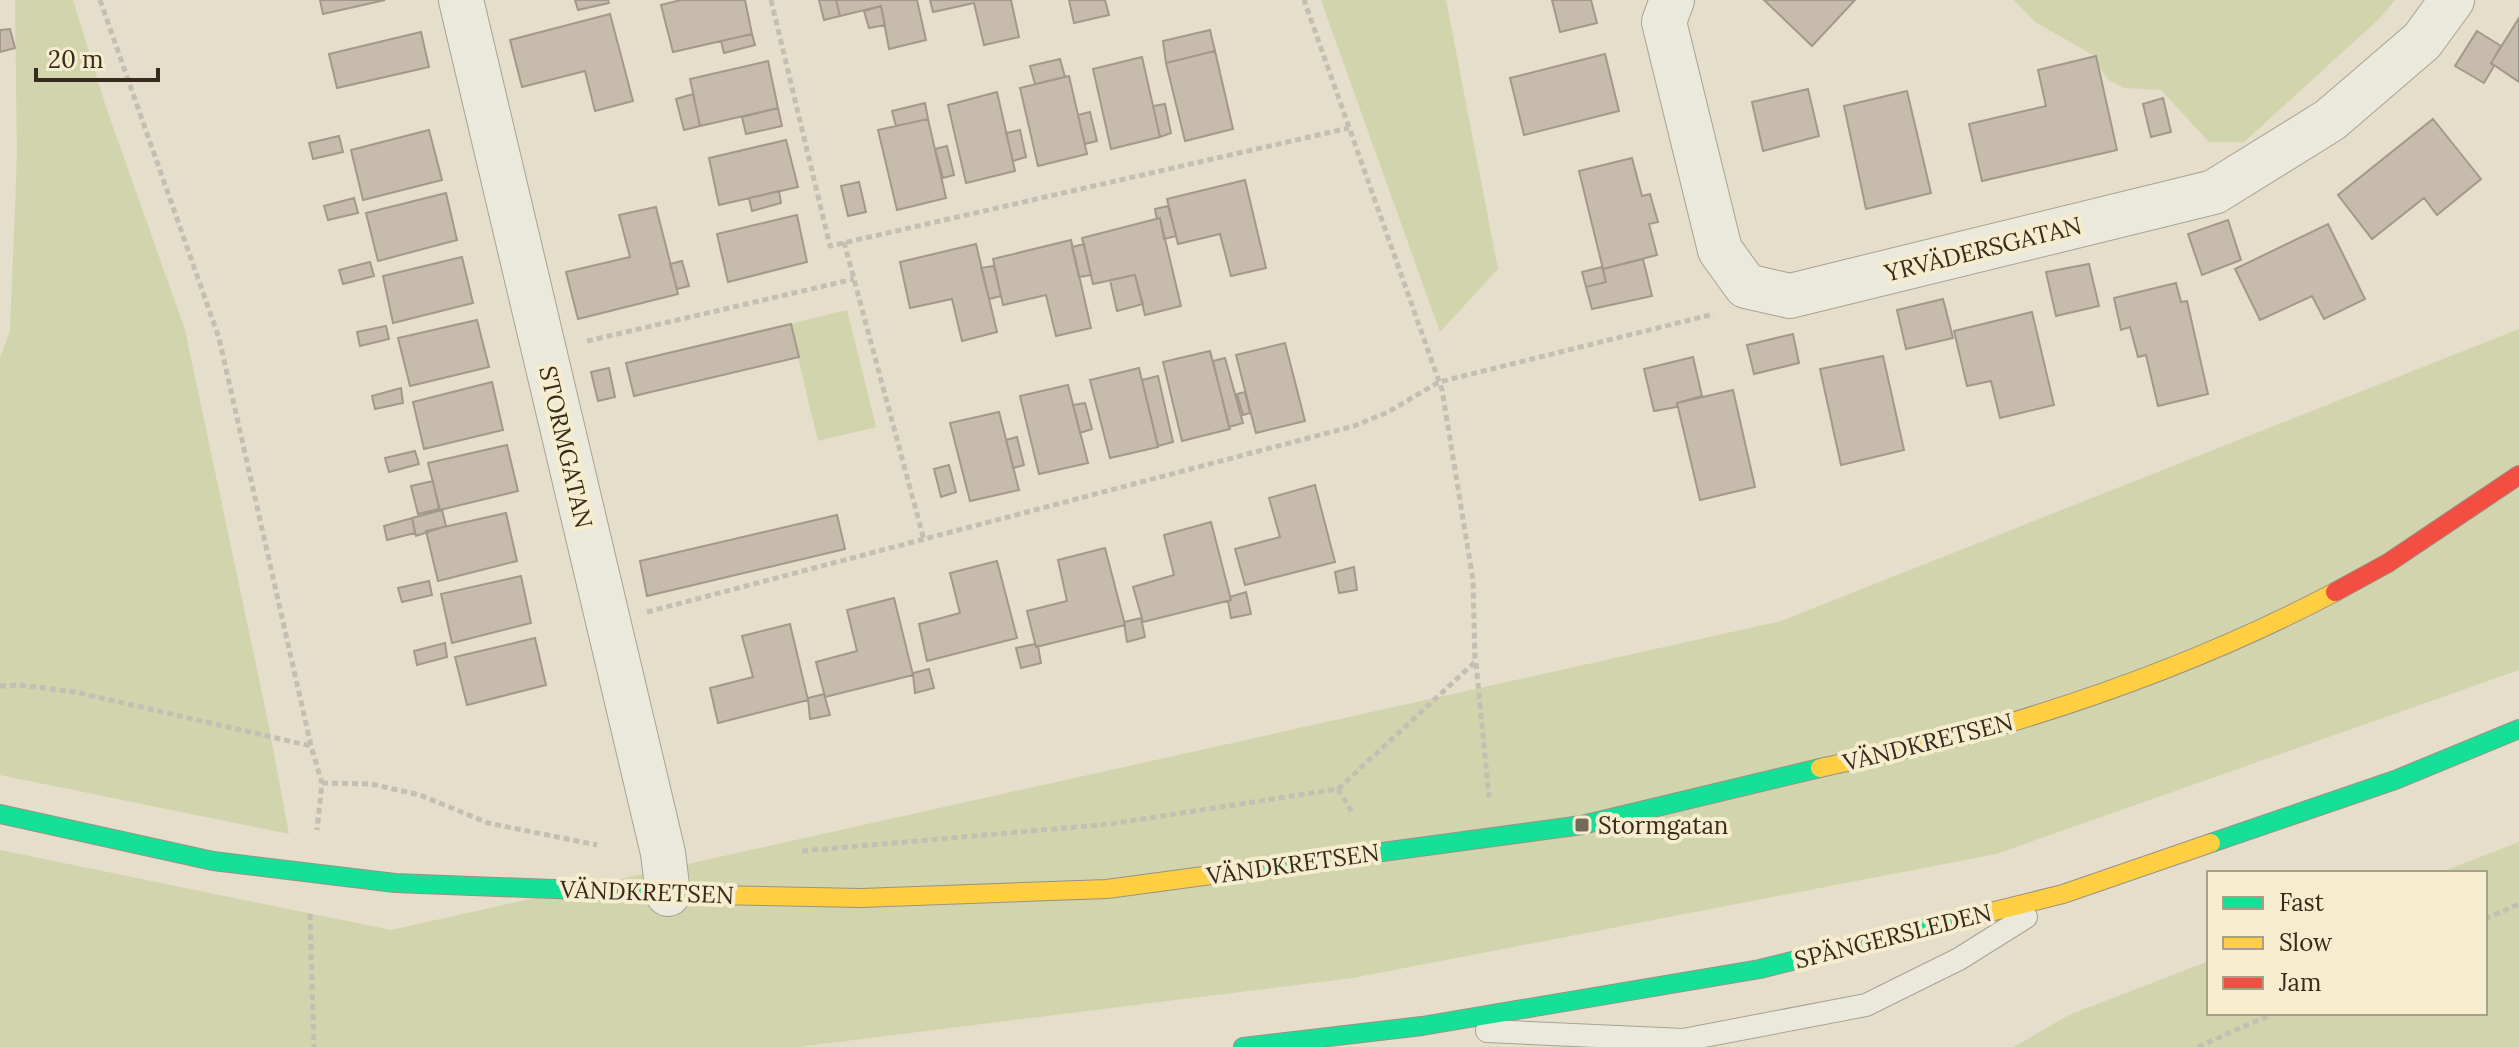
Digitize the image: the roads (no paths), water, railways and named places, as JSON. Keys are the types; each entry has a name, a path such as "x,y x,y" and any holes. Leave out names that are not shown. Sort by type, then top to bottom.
{"street":[{"name":"STORMGATAN","path":"461,0 666,874"},
{"name":"YRVÄDERSGATAN","path":"1672,0 1664,22 1720,250 1746,286 1790,296 2214,192 2330,120 2422,41 2452,0"},
{"name":"VÄNDKRETSEN","path":"0,814 213,861 395,883 666,874 861,898 1107,889 1494,837 1582,825 2007,724 2182,665 2282,620 2388,563 2519,475"},
{"name":"SPÄNGERSLEDEN","path":"1243,1047 1422,1026 1760,969 2063,894 2395,780 2519,729"}],"lane":[{"path":"1422,1026 1683,1040 1866,1005 1959,959 2063,894"}],"place":[{"name":"Stormgatan","path":"1582,825"}]}
